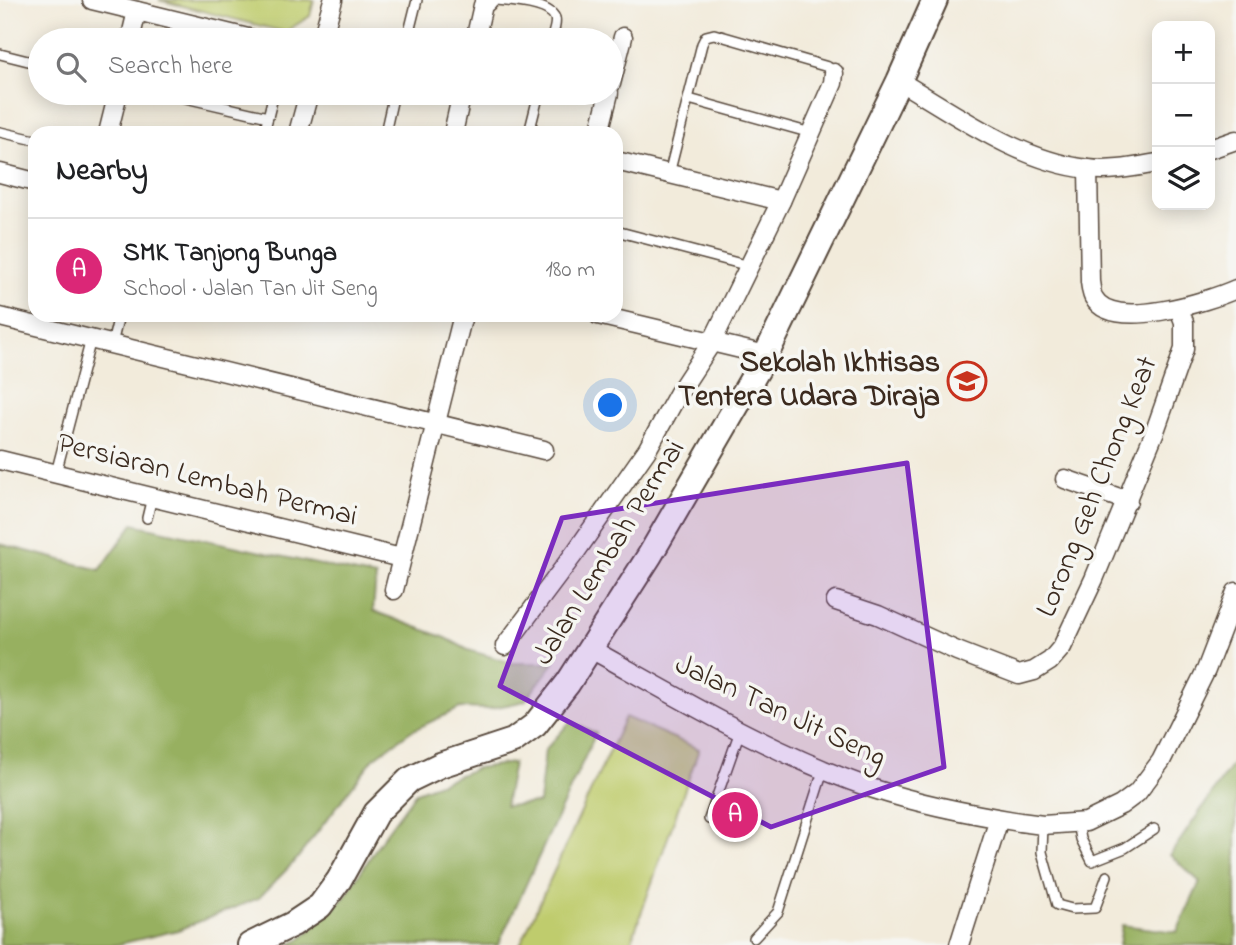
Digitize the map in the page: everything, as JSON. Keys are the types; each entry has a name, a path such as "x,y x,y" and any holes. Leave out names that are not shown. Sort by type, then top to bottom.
{"main road":[{"name":"Jalan Lembah Permai","path":"250,945 293,924 320,906 339,880 376,813 409,780 440,765 513,741 534,725 568,682 670,521 766,355 899,81 934,0"}],"street":[{"path":"92,0 207,28"},
{"path":"325,28 332,0"},
{"path":"478,28 483,5 492,0"},
{"path":"133,28 137,11"},
{"path":"505,646 577,550 646,450 712,342 811,133 833,83 834,73"},
{"path":"899,81 1009,145 1048,161 1088,169 1121,169 1152,164"},
{"path":"110,126 115,105"},
{"path":"300,126 306,105"},
{"path":"455,126 460,105"},
{"path":"601,126 606,105"},
{"path":"1215,147 1236,140"},
{"path":"623,163 780,201"},
{"path":"1088,169 1090,282 1094,299 1121,314 1179,309 1236,289"},
{"path":"0,173 28,180"},
{"name":"Lorong Geh Chong Keat","path":"836,601 878,615 1019,675 1034,671 1050,661 1062,647 1128,501 1184,349 1184,322 1179,309"},
{"path":"0,317 544,450"},
{"path":"623,321 766,355"},
{"path":"394,590 461,322"},
{"name":"Persiaran Lembah Permai","path":"0,460 401,558"},
{"path":"1065,479 1128,501"},
{"name":"Jalan Tan Jit Seng","path":"591,649 741,729 824,768 891,794 999,819 1043,825 1078,823 1098,818 1121,805 1151,777 1206,670 1236,592"},
{"path":"959,945 999,819"}],"lane":[{"path":"410,28 417,0"},
{"path":"492,0 529,4 548,11 554,15 554,28"},
{"path":"669,174 706,37 714,34 828,67 834,73"},
{"path":"0,54 28,61"},
{"path":"689,99 811,133"},
{"path":"216,105 268,117"},
{"path":"266,126 271,105"},
{"path":"386,126 391,105"},
{"path":"531,126 536,105"},
{"path":"0,132 28,138"},
{"path":"623,233 749,266"},
{"path":"112,344 117,322"},
{"path":"55,473 91,339"},
{"path":"147,518 152,496"},
{"path":"709,819 741,729"},
{"path":"754,938 778,912 824,768"},
{"path":"1078,823 1081,839 1092,861 1125,848 1154,829"},
{"path":"1043,825 1042,852 1057,905 1072,909 1095,908 1107,876"}],"highlighted area":[{"path":"907,463 944,767 771,827 500,686 562,518"}],"green space":[{"path":"159,0 314,0 310,16 291,28 269,28"},
{"path":"133,524 376,577 373,611 446,638 468,650 512,663 554,663 525,701 488,709 460,708 411,731 374,758 296,860 259,898 178,930 115,945 0,945 0,544 100,570"},
{"path":"625,717 699,749 630,945 520,945"},
{"path":"570,722 596,733 498,945 287,945 300,940 344,898 416,792 477,768 513,763 505,806 539,803 545,750"},
{"path":"1236,759 1236,945 1119,945 1122,925 1177,932 1200,882 1170,855"}],"place":[{"name":"Sekolah Ikhtisas Tentera Udara Diraja","path":"967,381"},
{"name":"SMK Tanjong Bunga","path":"735,815"}]}
